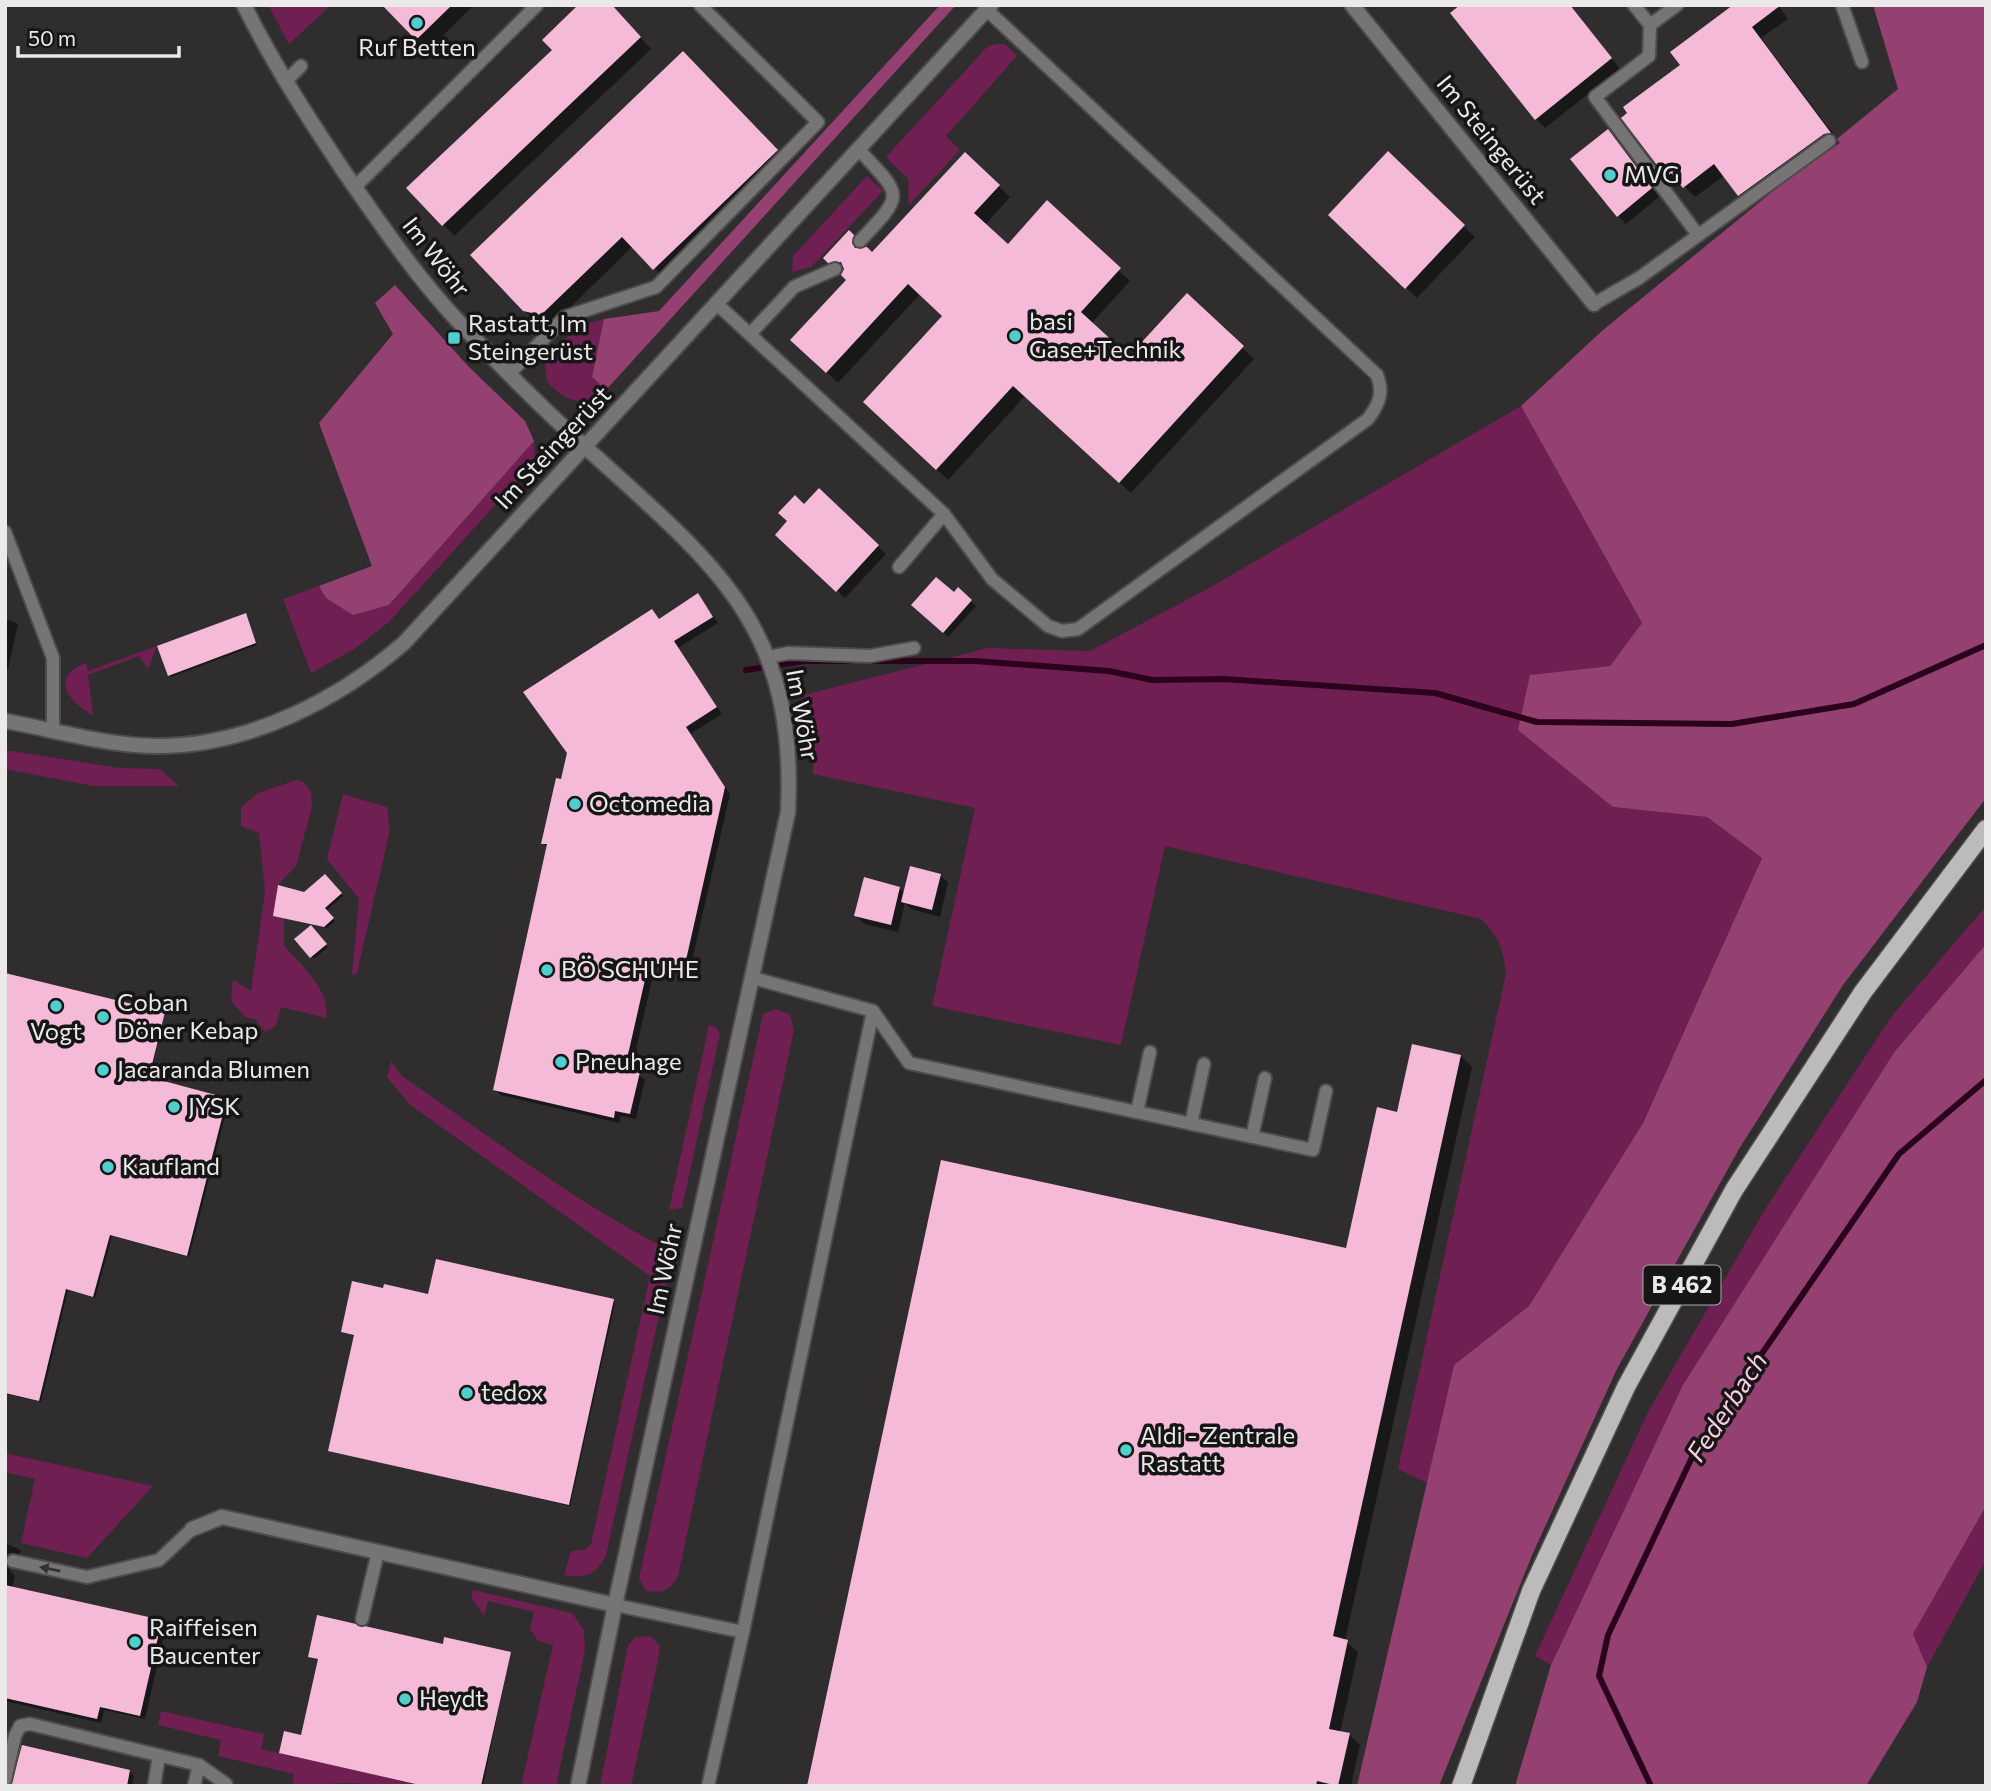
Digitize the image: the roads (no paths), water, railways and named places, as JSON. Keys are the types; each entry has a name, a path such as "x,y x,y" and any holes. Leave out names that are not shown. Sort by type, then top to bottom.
{"main road":[{"name":"B 462","path":"1461,1786 1531,1591 1626,1387 1734,1190 1863,992 1986,829"}],"street":[{"name":"Im Wöhr","path":"244,5 286,81 355,187 401,253 456,319 584,447 687,539 717,572 743,607 768,657 786,723 789,799 578,1786"},
{"name":"Im Steingerüst","path":"1352,5 1594,304"},
{"name":"Im Steingerüst","path":"5,721 144,745 194,743 268,724 341,690 378,666 404,643 989,8"},
{"path":"192,1529 222,1517 615,1605"}],"lane":[{"path":"355,187 537,5"},
{"path":"510,373 565,317 656,287 818,122 700,5"},
{"path":"1634,5 1650,25 1649,56 1595,97 1698,235"},
{"path":"1650,25 1677,5"},
{"path":"1842,5 1862,62"},
{"path":"717,304 944,514 992,579 1048,626 1062,631 1078,629 1368,419 1378,405 1381,387 1377,375 989,8"},
{"path":"286,81 301,66"},
{"path":"1594,304 1639,278 1829,141"},
{"path":"859,150 893,186 895,197 891,208 860,241"},
{"path":"750,334 794,287 835,269"},
{"path":"899,567 944,514"},
{"path":"5,532 53,658 53,729"},
{"path":"768,657 789,653 870,656 914,648"},
{"path":"752,978 873,1011 909,1063 1313,1150 1326,1091"},
{"path":"708,1786 743,1632 873,1011"},
{"path":"1137,1112 1150,1052"},
{"path":"1191,1124 1204,1064"},
{"path":"1252,1137 1265,1078"},
{"path":"13,1561 87,1577 159,1560 192,1529"},
{"path":"362,1619 378,1552"},
{"path":"615,1605 743,1632"},
{"path":"5,1780 15,1736 20,1727 30,1724 199,1765 229,1785"},
{"path":"154,1786 159,1756"},
{"path":"194,1786 199,1765"}],"waterway":[{"path":"870,661 975,661 1109,671 1152,680 1223,679 1435,693 1537,722 1732,724 1854,704 1986,645"},
{"path":"746,670 804,661 849,661"},
{"name":"Federbach","path":"1651,1786 1599,1676 1608,1635 1695,1451 1899,1154 1986,1080"}],"place":[{"name":"Ruf Betten","path":"417,23"},
{"name":"MVG","path":"1610,175"},
{"name":"basi Gase+Technik","path":"1015,336"},
{"name":"Rastatt, Im Steingerüst","path":"454,338"},
{"name":"Octomedia","path":"575,804"},
{"name":"BÖ SCHUHE","path":"547,970"},
{"name":"Vogt","path":"56,1006"},
{"name":"Coban Döner Kebap","path":"103,1017"},
{"name":"Pneuhage","path":"561,1062"},
{"name":"Jacaranda Blumen","path":"103,1070"},
{"name":"JYSK","path":"174,1107"},
{"name":"Kaufland","path":"108,1167"},
{"name":"tedox","path":"467,1393"},
{"name":"Aldi - Zentrale Rastatt","path":"1126,1450"},
{"name":"Raiffeisen Baucenter","path":"135,1642"},
{"name":"Heydt","path":"405,1699"}]}
